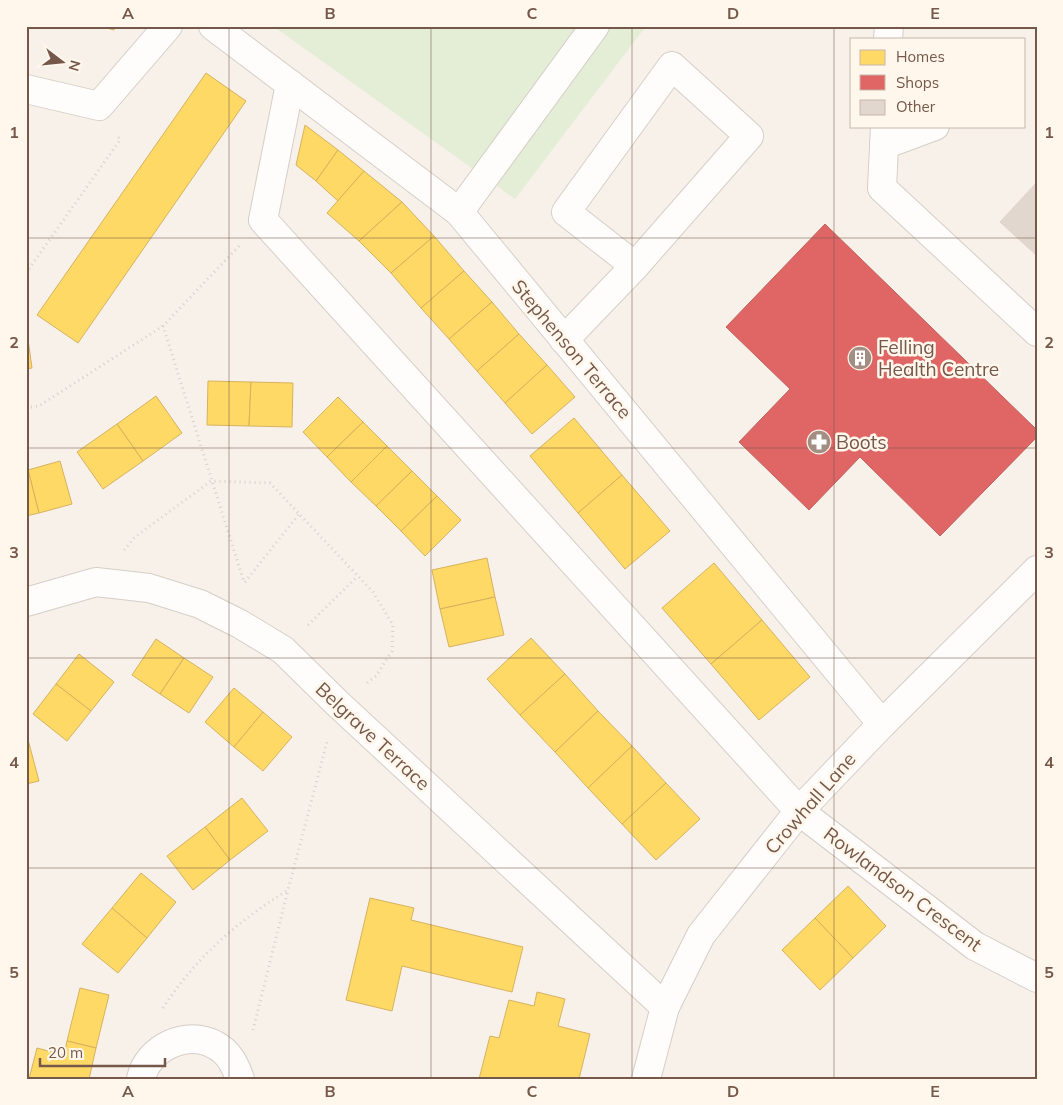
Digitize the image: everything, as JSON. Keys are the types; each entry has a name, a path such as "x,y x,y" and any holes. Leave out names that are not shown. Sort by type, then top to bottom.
{"street":[{"path":"26,89 99,106 168,26"},
{"name":"Stephenson Terrace","path":"213,26 459,212 882,724"},
{"path":"459,212 595,26"},
{"path":"564,340 635,266 748,136 672,66 566,212 635,266"},
{"path":"263,220 290,84"},
{"path":"926,128 884,136 882,188 1037,332"},
{"name":"Rowlandson Crescent","path":"263,220 799,811 975,946 1037,978"},
{"name":"Crowhall Lane","path":"646,1079 665,1007 701,936 799,811 882,724 1037,570"},
{"name":"Belgrave Terrace","path":"26,602 96,582 149,588 200,604 240,624 283,650 337,703 665,1007"},
{"path":"141,1079 152,1056 171,1043 193,1039 215,1045 232,1060 240,1079"}],"path":[{"path":"26,273 120,140 99,106"},
{"path":"26,408 39,406 162,326 263,220"},
{"path":"162,326 244,582"},
{"path":"96,582 134,537 211,481 270,483 373,592 392,625 392,650 376,676 337,703 253,1032"},
{"path":"219,613 299,514"},
{"path":"283,650 358,576"},
{"path":"158,1016 173,993 215,943 288,890"}],"green space":[{"path":"273,26 646,26 515,199"}],"building: Homes":[{"path":"99,26 115,26 114,30"},
{"path":"206,73 246,101 78,343 37,315"},
{"path":"305,125 338,150 316,181 296,165"},
{"path":"338,150 364,171 338,201 316,181"},
{"path":"364,171 402,202 359,241 327,213"},
{"path":"402,202 434,236 391,273 359,241"},
{"path":"434,236 464,271 421,308 391,273"},
{"path":"464,271 492,302 449,339 421,308"},
{"path":"492,302 519,334 477,371 449,339"},
{"path":"26,325 32,368 26,369"},
{"path":"519,334 547,365 505,403 477,371"},
{"path":"547,365 575,397 532,434 505,403"},
{"path":"208,381 251,382 249,426 207,425"},
{"path":"251,382 293,383 292,427 249,426"},
{"path":"156,396 182,433 143,461 117,424"},
{"path":"338,397 363,422 327,457 303,432"},
{"path":"574,418 622,475 578,513 530,456"},
{"path":"363,422 387,446 351,482 327,457"},
{"path":"117,424 143,461 103,489 77,452"},
{"path":"387,446 412,471 376,506 351,482"},
{"path":"60,461 72,504 39,513 28,470"},
{"path":"26,470 28,470 39,513 26,516"},
{"path":"412,471 437,496 401,531 376,506"},
{"path":"622,475 670,531 625,569 578,513"},
{"path":"437,496 461,520 425,556 401,531"},
{"path":"487,558 495,597 440,609 432,570"},
{"path":"714,563 762,620 711,664 662,608"},
{"path":"495,597 504,635 449,647 440,609"},
{"path":"762,620 810,677 759,720 711,664"},
{"path":"531,638 565,674 520,715 487,679"},
{"path":"156,639 184,658 160,694 132,675"},
{"path":"79,654 114,682 91,711 56,684"},
{"path":"184,658 213,677 189,713 160,694"},
{"path":"565,674 598,711 555,752 520,715"},
{"path":"56,684 91,711 67,741 33,714"},
{"path":"234,688 263,712 234,747 205,722"},
{"path":"598,711 632,746 588,788 555,752"},
{"path":"263,712 292,737 263,771 234,747"},
{"path":"26,732 39,781 26,784"},
{"path":"632,746 666,783 622,824 588,788"},
{"path":"666,783 700,819 656,860 622,824"},
{"path":"242,798 268,831 230,860 205,827"},
{"path":"205,827 230,860 193,890 167,856"},
{"path":"141,873 176,902 147,938 112,908"},
{"path":"848,886 886,926 853,958 815,918"},
{"path":"370,898 414,908 411,920 523,947 512,992 402,966 392,1011 346,1000"},
{"path":"112,908 147,938 118,973 82,944"},
{"path":"815,918 853,958 820,990 782,950"},
{"path":"80,988 109,995 96,1048 67,1041"},
{"path":"537,992 565,999 558,1026 590,1034 579,1079 479,1079 490,1036 499,1038 509,1000 534,1006"},
{"path":"67,1041 96,1048 89,1079 29,1079 37,1048 64,1055"}],"building: Shops":[{"name":"Felling Health Centre","path":"825,224 1037,430 1037,437 940,536 860,457 809,510 739,442 790,389 726,327"}],"building: Other":[{"path":"1037,182 1037,256 1000,222"}],"place":[{"name":"Felling Health Centre","path":"860,358"},
{"name":"Boots","path":"819,442"}]}
